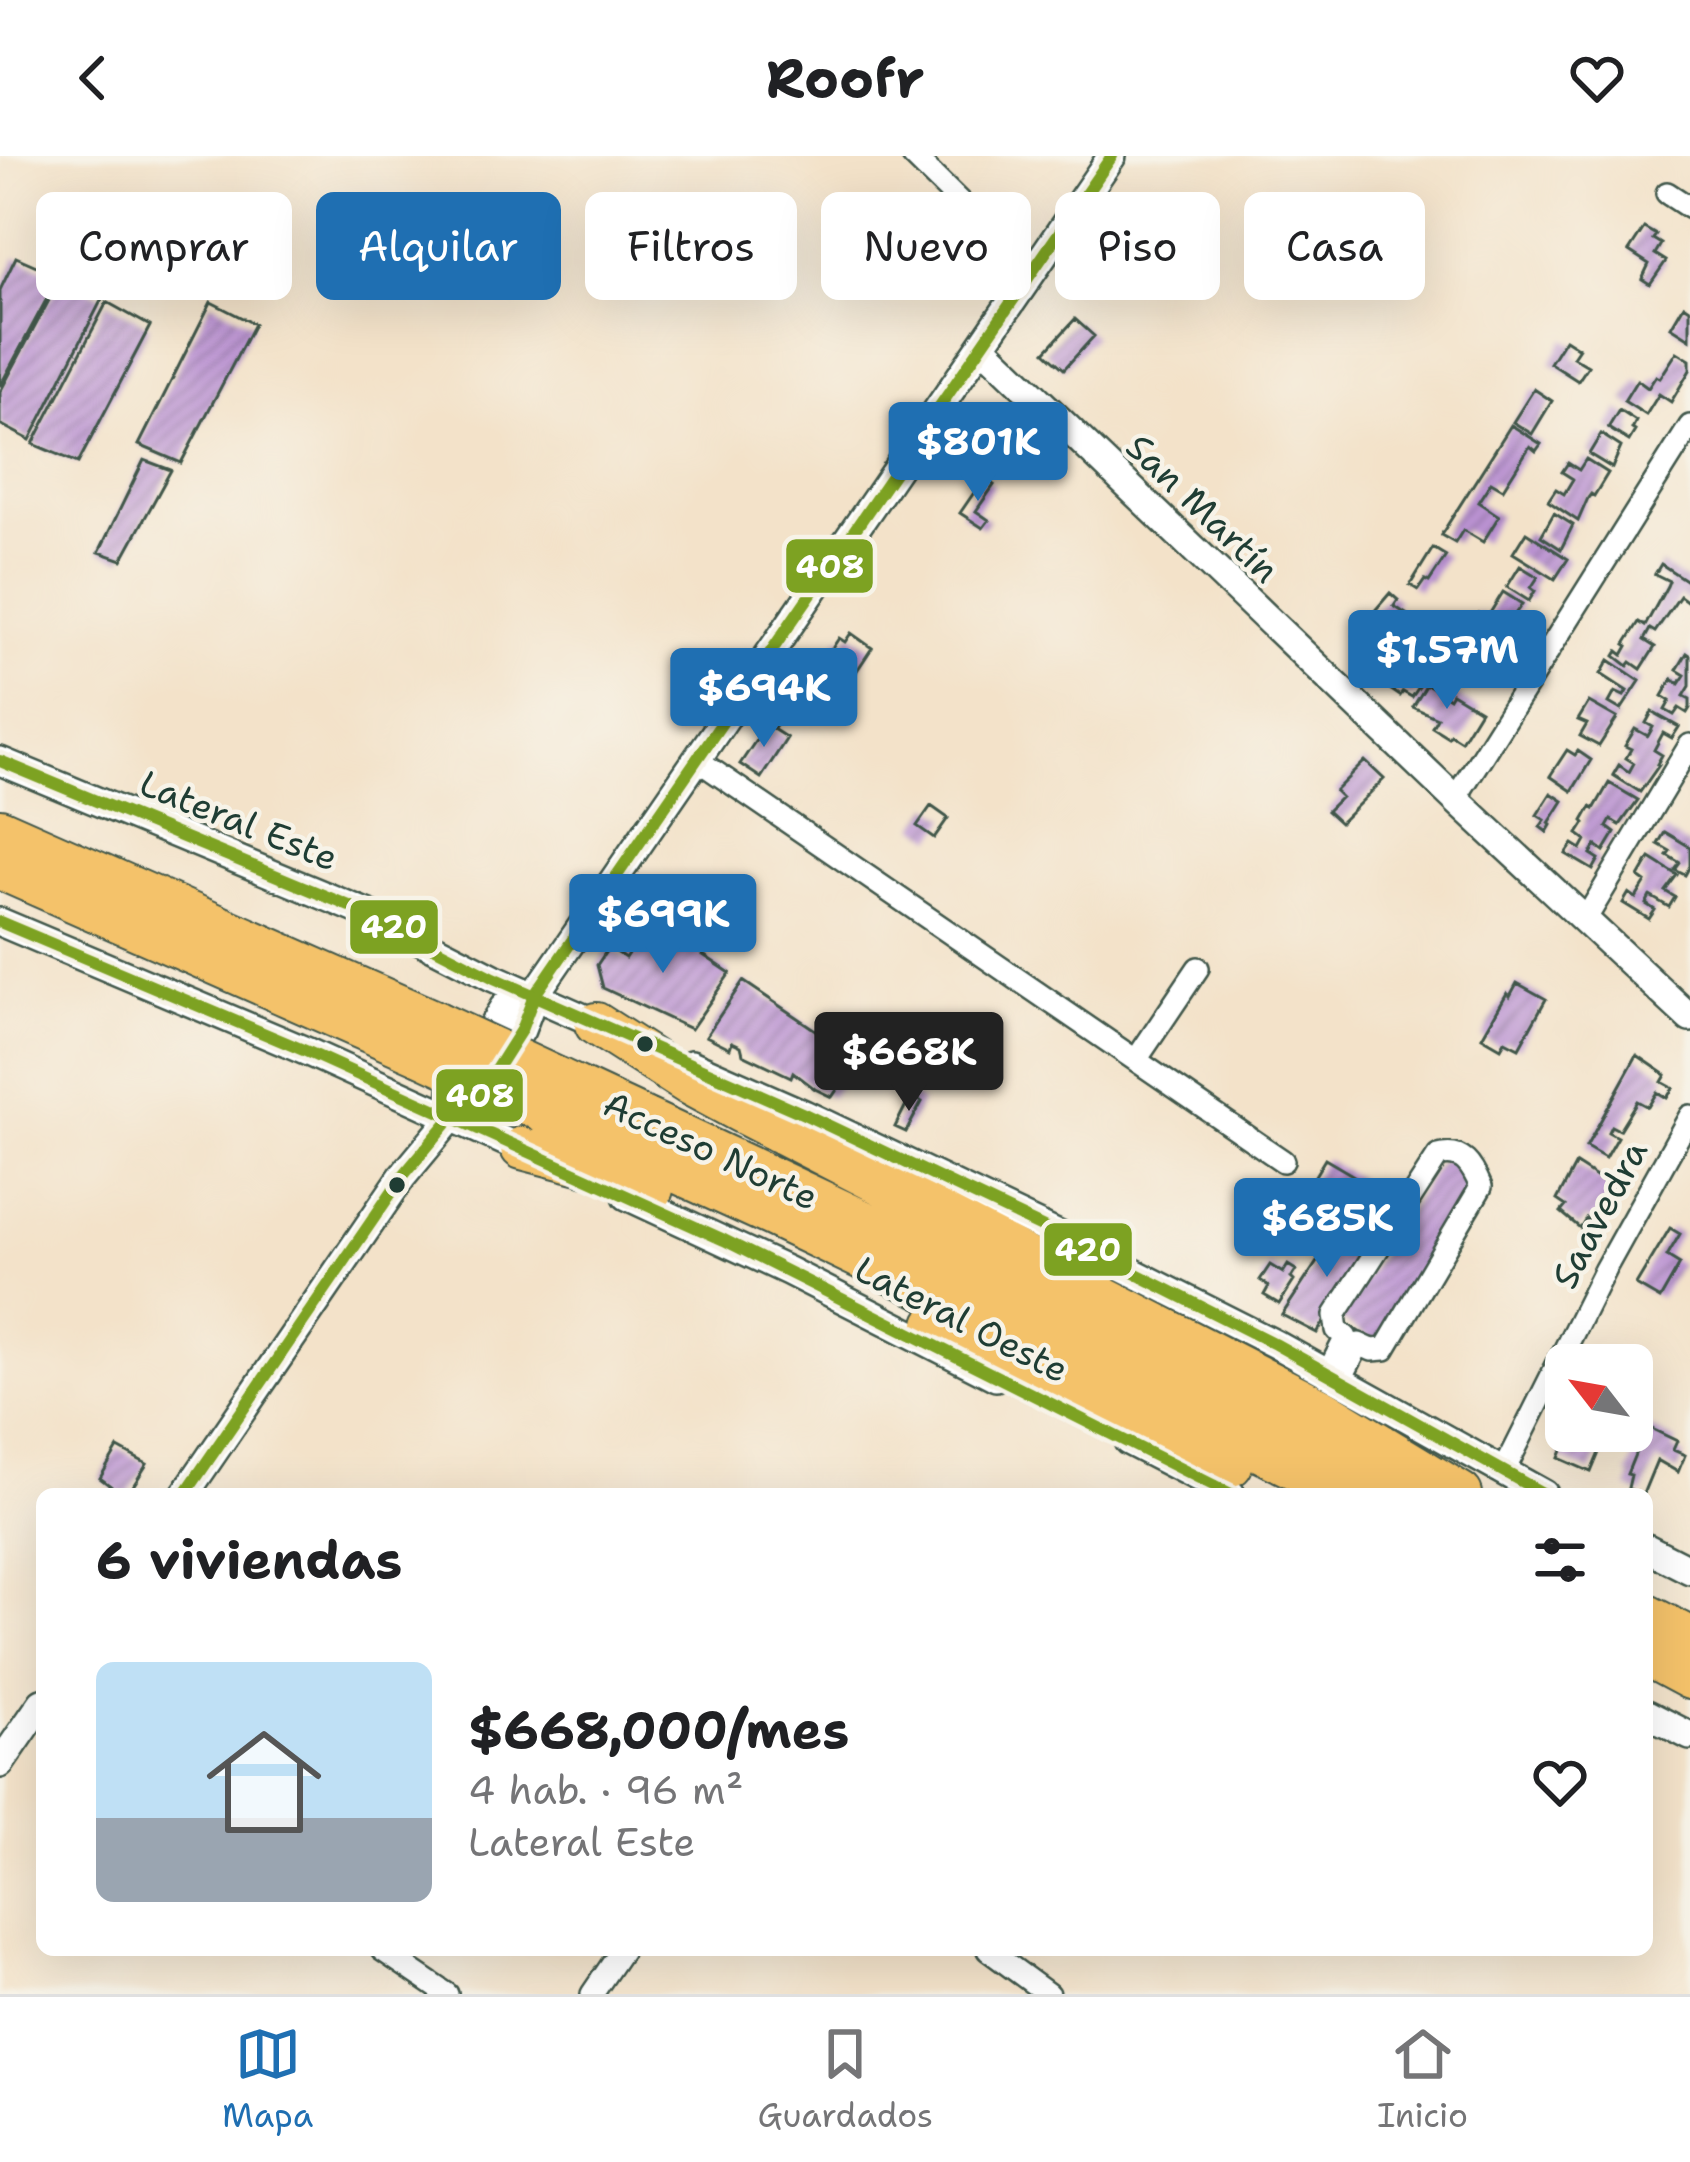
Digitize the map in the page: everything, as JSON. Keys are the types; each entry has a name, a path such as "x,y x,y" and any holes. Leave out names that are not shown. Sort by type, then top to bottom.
{"highway":[{"name":"Acceso Norte","path":"0,830 550,1094 827,1204 1399,1488"},
{"name":"Acceso Norte","path":"0,868 429,1038"},
{"path":"596,1024 688,1083 1324,1411 1451,1488"},
{"name":"Acceso Norte","path":"550,1094 815,1235 1335,1488"},
{"path":"522,1148 630,1179 1108,1411 1285,1488"},
{"path":"1662,1631 1690,1678"}],"street":[{"path":"914,156 1032,273"},
{"path":"189,1488 402,1177 452,1117 476,1101 521,1030 534,996 1112,156"},
{"path":"1667,194 1690,208"},
{"name":"San Martín","path":"982,346 1690,1018"},
{"path":"1455,799 1690,426"},
{"path":"1585,920 1690,746"},
{"path":"697,759 1282,1161"},
{"name":"Lateral Este","path":"0,761 371,915 534,996 804,1114 1275,1344 1532,1488"},
{"name":"Lateral Oeste","path":"0,922 287,1043 766,1260 1219,1488"},
{"path":"1136,1060 1198,968"},
{"name":"Saavedra","path":"1503,1473 1605,1269 1690,1116"},
{"path":"1459,1154 1473,1166 1480,1187 1385,1349 1359,1345 1333,1377 1346,1337 1337,1330 1335,1315 1438,1156 1459,1154"},
{"path":"1653,1551 1690,1570"},
{"path":"0,1765 36,1716"},
{"path":"1653,1717 1690,1736"},
{"path":"391,1956 447,1994"},
{"path":"592,1994 618,1956"},
{"path":"996,1956 1048,1994"}],"building":[{"path":"1644,228 1656,235 1653,239 1661,244 1655,254 1666,261 1650,284 1642,279 1649,264 1629,251"},
{"path":"16,257 36,266 36,300 46,300 0,386 0,290"},
{"path":"49,300 101,300 30,440 0,424 0,392"},
{"path":"107,302 150,326 78,463 33,444"},
{"path":"211,302 254,324 181,463 139,445"},
{"path":"1684,305 1690,309 1690,339 1671,327"},
{"path":"1075,319 1094,336 1064,369 1045,352"},
{"path":"1565,339 1579,348 1573,357 1588,366 1578,381 1550,363"},
{"path":"1677,352 1690,360 1690,370 1671,402 1659,394 1646,415 1624,401 1637,380 1648,388 1656,376 1660,378"},
{"path":"1534,389 1552,401 1532,434 1513,422"},
{"path":"1619,410 1636,421 1629,441 1608,428"},
{"path":"1511,425 1541,444 1536,451 1530,446 1503,489 1491,482 1478,502 1499,516 1483,542 1463,530 1455,543 1441,535"},
{"path":"1601,434 1621,447 1612,468 1589,454"},
{"path":"1586,459 1608,473 1588,498 1578,521 1548,501 1556,489 1564,494 1573,479 1562,472 1568,463 1579,470"},
{"path":"144,460 171,470 122,560 99,552"},
{"path":"984,478 994,485 976,511 989,520 983,528 960,513"},
{"path":"1554,513 1573,525 1561,549 1541,536"},
{"path":"1526,532 1568,559 1555,579 1513,553"},
{"path":"1433,548 1446,556 1418,590 1410,585"},
{"path":"1661,564 1690,583 1690,598 1688,602 1680,596 1655,632 1650,629 1644,640 1655,647 1641,669 1631,662 1628,666 1615,656 1618,651 1623,655 1639,622 1645,626 1667,586 1669,581 1655,574"},
{"path":"1520,566 1538,577 1529,601 1507,587"},
{"path":"1503,592 1522,604 1512,628 1490,613"},
{"path":"1390,593 1398,600 1394,606 1409,616 1389,638 1405,648 1389,675 1368,667 1371,661 1363,656 1382,624 1365,644 1354,635"},
{"path":"1478,613 1504,630 1491,651 1465,635"},
{"path":"851,633 872,648 854,675 827,656 839,638 845,642"},
{"path":"1452,633 1507,668 1499,680 1477,666 1472,673 1466,670 1469,665 1442,649"},
{"path":"1687,653 1690,686 1684,696 1690,699 1690,708 1687,713 1679,708 1674,715 1665,710 1670,701 1662,696 1672,679 1679,684 1685,675 1677,670"},
{"path":"1609,660 1640,681 1621,710 1609,703 1615,692 1624,696 1627,691 1601,674"},
{"path":"1405,665 1425,678 1412,697 1390,689"},
{"path":"1427,684 1480,710 1461,741 1432,727 1437,718 1413,707"},
{"path":"1589,702 1617,718 1599,746 1580,736 1587,724 1578,720"},
{"path":"1652,712 1679,727 1672,738 1663,733 1654,750 1662,755 1659,765 1640,792 1613,775 1619,765 1629,772 1634,763 1626,758 1631,749 1625,746 1635,729 1648,736 1653,727 1646,723"},
{"path":"771,718 778,722 773,729 787,738 761,778 740,764"},
{"path":"1567,750 1591,760 1572,791 1550,776"},
{"path":"1365,761 1384,779 1340,823 1327,811 1341,797 1335,791"},
{"path":"1609,783 1638,800 1620,825 1611,820 1607,827 1615,833 1604,851 1596,845 1591,854 1599,859 1593,870 1566,854 1573,844 1581,849 1586,840 1578,834 1583,821"},
{"path":"1551,793 1563,801 1547,832 1540,827 1545,820 1537,815"},
{"path":"931,806 948,818 934,838 917,826"},
{"path":"1665,832 1690,847 1685,875 1675,870 1680,863 1667,855 1670,851 1658,844"},
{"path":"1650,858 1677,875 1665,891 1675,897 1669,907 1650,896 1646,904 1655,910 1649,919 1623,903 1629,893 1636,898 1646,882 1639,877"},
{"path":"651,920 730,973 691,1029 603,988 597,965 609,947 625,958"},
{"path":"743,981 858,1059 832,1097 793,1072 791,1077 743,1054 741,1046 732,1042 730,1048 706,1036"},
{"path":"1517,983 1546,999 1519,1048 1505,1041 1501,1048 1482,1037"},
{"path":"1637,1055 1666,1075 1662,1082 1673,1088 1667,1098 1657,1092 1648,1107 1637,1101 1619,1130 1611,1126 1608,1132 1617,1137 1605,1158 1586,1147"},
{"path":"911,1095 922,1102 906,1132 895,1127"},
{"path":"1325,1159 1359,1179 1333,1217 1324,1211 1330,1203 1307,1189"},
{"path":"1456,1159 1474,1188 1380,1345 1339,1319 1441,1160"},
{"path":"1576,1164 1615,1189 1592,1223 1586,1218 1580,1228 1561,1212 1566,1206 1557,1200"},
{"path":"1342,1224 1370,1244 1317,1333 1282,1315"},
{"path":"1670,1228 1680,1234 1667,1256 1680,1264 1660,1299 1636,1285"},
{"path":"1270,1265 1283,1273 1288,1265 1296,1270 1279,1304 1264,1295 1269,1286 1260,1280"},
{"path":"1653,1429 1677,1441 1673,1450 1685,1455 1678,1472 1657,1460 1645,1488 1628,1488 1631,1475 1627,1474 1636,1452 1653,1452"},
{"path":"118,1448 147,1464 132,1488 113,1488 100,1478"},
{"path":"1561,1452 1599,1452 1591,1472 1559,1458"}],"transit line":[{"name":"408","path":"189,1488 402,1177 452,1117 476,1101 521,1030 534,996 1112,156"},
{"name":"420","path":"0,761 371,915 494,978 804,1114 1275,1344 1533,1488"},
{"name":"420","path":"0,922 308,1052 724,1240 1219,1488"}]}
